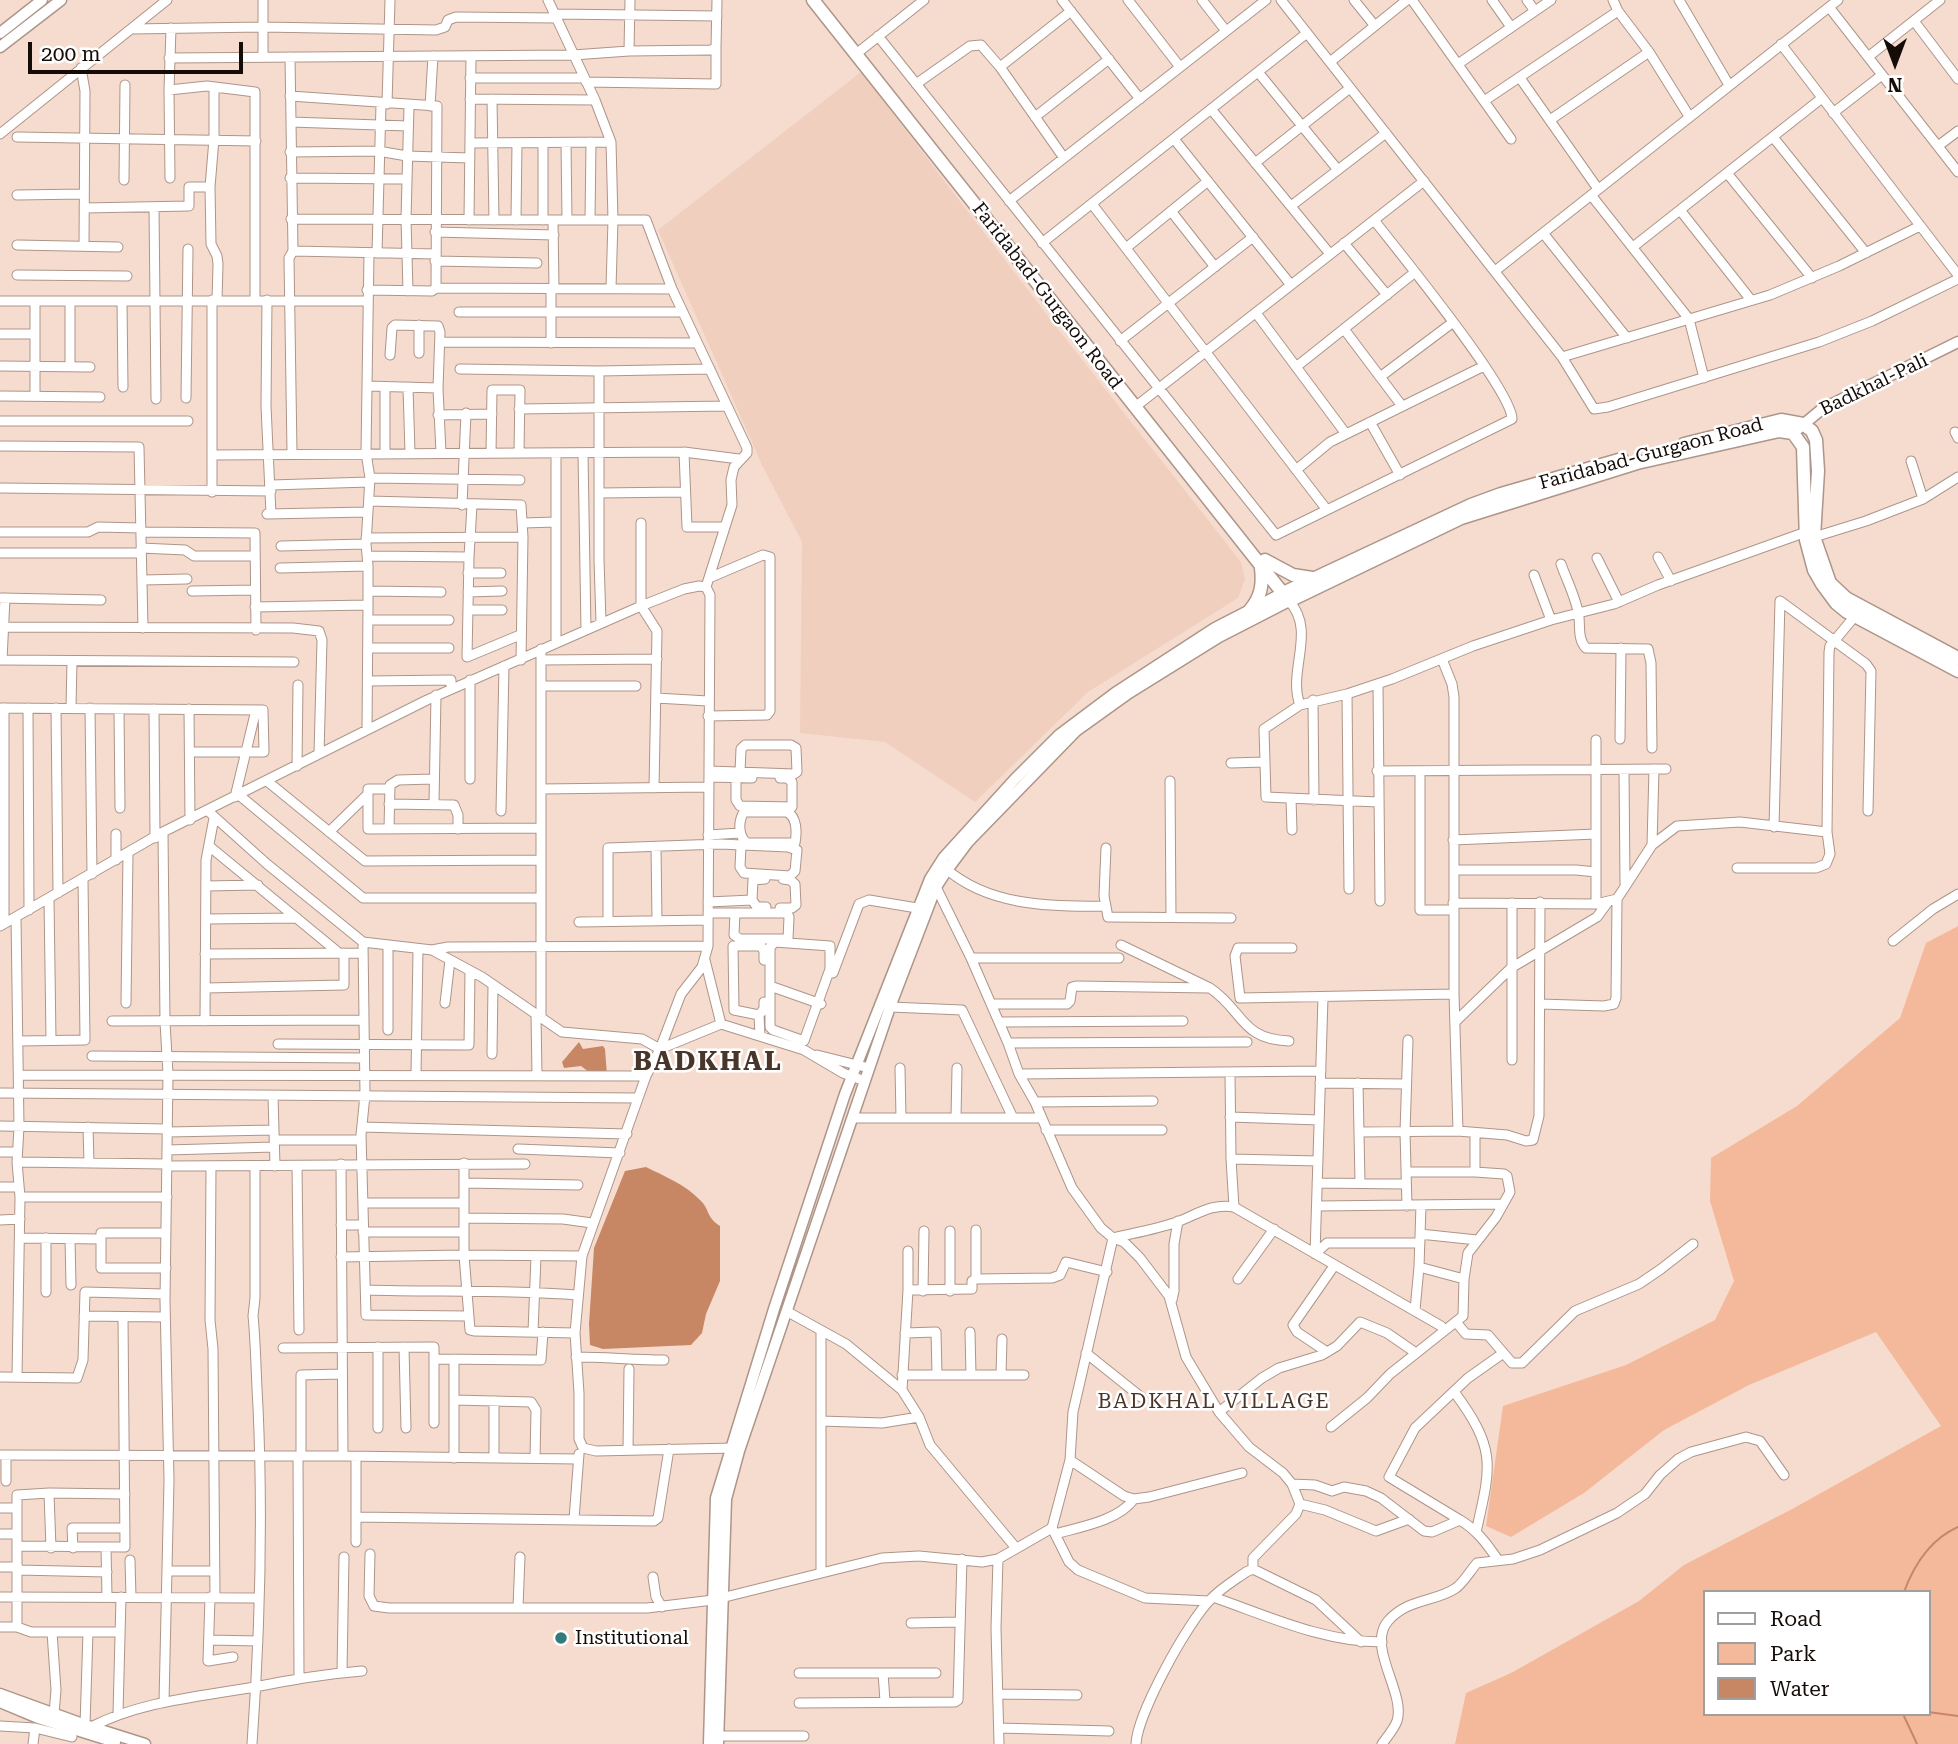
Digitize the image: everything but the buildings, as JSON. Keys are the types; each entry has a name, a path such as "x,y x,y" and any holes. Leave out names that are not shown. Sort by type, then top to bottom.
{"main road":[{"name":"Faridabad-Gurgaon Road","path":"813,0 859,52"},
{"name":"Faridabad-Gurgaon Road","path":"822,0 859,52 1288,596"},
{"name":"Faridabad-Gurgaon Road","path":"1288,596 1315,578 1443,517 1500,494 1619,460 1781,421 1798,429 1803,447 1809,536 1814,570 1822,584 1836,603 1855,616 1958,671"},
{"name":"Faridabad-Gurgaon Road","path":"1288,596 1461,518 1524,497 1637,463 1745,437 1798,429"},
{"name":"Faridabad-Gurgaon Road","path":"1809,536 1830,583 1846,598 1958,658"},
{"path":"1250,610 1259,597 1263,564 1293,575 1315,578"}],"street":[{"path":"0,33 42,0"},
{"path":"0,47 61,0"},
{"path":"0,134 167,0"},
{"path":"263,0 263,57"},
{"path":"367,730 369,591 366,541 370,480 366,453 367,290 377,219 379,124 384,104 390,0"},
{"path":"548,0 596,100 611,142 611,288"},
{"path":"629,51 630,0"},
{"path":"470,78 716,83 717,0"},
{"path":"859,52 924,0"},
{"path":"1062,0 1140,99"},
{"path":"1128,0 1180,67"},
{"path":"1202,0 1226,31"},
{"path":"1009,201 1266,0"},
{"path":"1281,0 1562,357 1594,409 1819,342 1872,321 1958,277 1781,44"},
{"path":"1354,0 1375,26"},
{"path":"1330,62 1406,0"},
{"path":"1412,0 1511,139"},
{"path":"1492,0 1511,27"},
{"path":"1527,0 1535,10"},
{"path":"1458,64 1551,0"},
{"path":"1613,0 1689,116"},
{"path":"1679,0 1729,85"},
{"path":"1495,271 1838,0"},
{"path":"1868,57 1940,0"},
{"path":"1829,7 1958,172"},
{"path":"1000,67 1071,11"},
{"path":"1484,101 1618,11"},
{"path":"131,29 262,27 441,30 448,20 456,18 717,16"},
{"path":"1914,21 1958,79"},
{"path":"170,177 171,28"},
{"path":"1042,243 1307,33"},
{"path":"878,36 1276,535 1512,419 1511,408 1484,366 1374,220"},
{"path":"916,84 975,44 981,45 1000,67 1064,158"},
{"path":"169,58 573,55 716,48"},
{"path":"1550,120 1649,52"},
{"path":"430,106 433,56"},
{"path":"469,220 471,56"},
{"path":"290,57 293,251 289,258 289,301 292,453"},
{"path":"1035,117 1109,60"},
{"path":"81,68 85,91 84,246"},
{"path":"1258,72 1338,170"},
{"path":"1833,113 1882,75"},
{"path":"1520,78 1633,247 1689,319 1704,378"},
{"path":"124,180 125,85"},
{"path":"169,90 214,87 255,92 255,300"},
{"path":"212,492 218,264 211,244 214,87"},
{"path":"1255,163 1350,88"},
{"path":"290,96 437,106 436,288"},
{"path":"1633,247 1822,98"},
{"path":"470,99 596,100"},
{"path":"492,99 494,220"},
{"path":"408,291 406,179 409,106"},
{"path":"1211,109 1330,254"},
{"path":"291,122 408,126"},
{"path":"1938,146 1958,131"},
{"path":"1291,206 1386,133"},
{"path":"1773,136 1866,253"},
{"path":"17,138 256,141"},
{"path":"1174,139 1291,285"},
{"path":"590,220 591,142"},
{"path":"470,143 611,142"},
{"path":"516,220 517,143"},
{"path":"543,143 543,220"},
{"path":"566,143 567,220"},
{"path":"290,152 378,151 407,156 469,158"},
{"path":"1727,173 1812,278"},
{"path":"290,177 406,179"},
{"path":"1126,248 1208,181"},
{"path":"1138,405 1424,181"},
{"path":"84,208 188,206 189,187 210,187"},
{"path":"17,195 84,194"},
{"path":"1092,204 1327,510"},
{"path":"154,207 156,399"},
{"path":"1680,210 1751,300"},
{"path":"1171,211 1214,267"},
{"path":"291,219 646,220 672,289 747,448 747,453 734,467 731,480 732,505 707,582 708,946 702,967 681,994 637,1098 627,1134 582,1256 575,1333 579,1439 583,1448 578,1459 575,1519"},
{"path":"551,342 553,220"},
{"path":"1562,357 1751,300 1812,278 1920,226"},
{"path":"435,232 554,235"},
{"path":"1543,233 1627,338"},
{"path":"1120,341 1253,237"},
{"path":"1344,243 1387,295"},
{"path":"17,245 118,247"},
{"path":"186,398 188,249"},
{"path":"293,251 406,253 537,263"},
{"path":"1296,367 1415,273"},
{"path":"17,275 127,276"},
{"path":"367,290 672,289"},
{"path":"267,300 266,405 271,488 269,514 367,512"},
{"path":"0,301 367,301"},
{"path":"35,301 35,396"},
{"path":"70,302 70,367"},
{"path":"122,302 123,387"},
{"path":"460,312 683,312"},
{"path":"1256,313 1346,434"},
{"path":"1380,377 1452,323"},
{"path":"390,355 392,328 395,325 438,326 438,415 441,453"},
{"path":"419,325 419,353"},
{"path":"1344,329 1402,406"},
{"path":"0,334 35,334"},
{"path":"440,342 698,343"},
{"name":"Badkhal-Pali","path":"1798,429 1822,409 1958,342"},
{"path":"0,366 90,368"},
{"path":"1296,470 1330,442 1484,366"},
{"path":"460,369 710,369"},
{"path":"598,371 601,623"},
{"path":"367,386 438,388"},
{"path":"385,387 385,453"},
{"path":"408,387 410,453"},
{"path":"491,453 492,390 520,390 519,453"},
{"path":"0,396 100,397"},
{"path":"519,409 727,407"},
{"path":"466,413 463,479 471,538 467,657 520,635"},
{"path":"438,415 492,414"},
{"path":"0,421 188,421"},
{"path":"1370,422 1400,475"},
{"path":"0,446 139,447 143,628"},
{"path":"212,455 684,452 739,459"},
{"path":"684,452 687,527 725,527"},
{"path":"556,453 556,643"},
{"path":"583,453 586,630"},
{"path":"1910,461 1923,499"},
{"path":"1378,802 1266,797 1264,729 1300,705 1313,700 1347,694 1378,684 1473,646 1551,620 1619,602 1671,581 1809,536 1866,521 1923,499 1958,477"},
{"path":"0,488 212,492 370,480 520,480"},
{"path":"599,493 685,492"},
{"path":"369,501 521,505 521,660"},
{"path":"523,523 556,522"},
{"path":"641,523 641,606 657,631 654,788"},
{"path":"0,532 88,532 98,527 256,533 256,629"},
{"path":"281,546 523,537"},
{"path":"0,553 185,550 194,556 255,556"},
{"path":"541,654 556,643 641,606 699,586 763,555 770,557 770,711 767,715 708,716"},
{"path":"281,568 469,557"},
{"path":"1658,557 1671,581"},
{"path":"1597,558 1619,602"},
{"path":"1561,564 1578,614 1580,641 1583,646 1643,647 1650,653 1652,748"},
{"path":"468,573 501,573"},
{"path":"1534,575 1551,620"},
{"path":"143,580 187,579"},
{"path":"192,591 255,590"},
{"path":"369,591 441,592"},
{"path":"468,592 502,591"},
{"path":"735,1448 782,1283 852,1077 917,908 943,866 1014,780 1059,735 1115,693 1215,628 1250,610 1288,596"},
{"path":"1288,596 1301,623 1296,688 1300,705"},
{"path":"804,1736 718,1740 716,1498 788,1312 890,1007 943,866 1076,731 1129,693 1288,596"},
{"path":"102,600 2,598 1,660 294,662"},
{"path":"1774,827 1779,602 1866,664 1871,671 1868,811"},
{"path":"255,607 368,605"},
{"path":"468,610 502,610"},
{"path":"1737,868 1816,868 1826,864 1830,854 1827,832 1830,646 1855,616"},
{"path":"368,620 449,620"},
{"path":"1,627 315,630 322,634 319,754"},
{"path":"368,648 449,648"},
{"path":"1620,739 1621,648"},
{"path":"537,1076 541,947 541,654"},
{"path":"190,752 264,752 263,710 2,708 2,925 159,835 190,820 211,814 237,796 319,754 436,695 504,666 541,654 657,659"},
{"path":"1442,659 1454,697 1453,907 1458,1132"},
{"path":"71,708 72,661"},
{"path":"501,811 504,666"},
{"path":"368,681 452,680 451,689"},
{"path":"470,680 470,779"},
{"path":"1378,684 1380,901"},
{"path":"296,766 298,685"},
{"path":"541,686 636,686"},
{"path":"1347,694 1349,889"},
{"path":"434,803 436,695"},
{"path":"656,698 708,701"},
{"path":"1313,700 1314,800"},
{"path":"28,708 29,909"},
{"path":"51,1040 56,708"},
{"path":"19,1041 85,1040 90,708"},
{"path":"119,709 120,808"},
{"path":"154,709 168,1057 165,1294 169,1456 164,1702"},
{"path":"189,709 190,820"},
{"path":"237,796 256,710"},
{"path":"1595,904 1596,740"},
{"path":"541,789 654,788 738,775 796,774 796,748 791,745 745,745 741,748 738,775 736,800 740,806 792,807 793,787 790,780 738,775"},
{"path":"1231,762 1264,762"},
{"path":"1653,845 1654,769"},
{"path":"1377,771 1666,769"},
{"path":"1624,770 1625,885"},
{"path":"1420,771 1420,910 1540,902 1595,904 1612,900"},
{"path":"389,828 390,785 398,780 433,779"},
{"path":"267,781 365,861 541,860"},
{"path":"1170,781 1171,917"},
{"path":"388,789 368,789 368,829 541,828"},
{"path":"329,831 368,794"},
{"path":"237,796 363,898 541,898"},
{"path":"1291,799 1292,830"},
{"path":"389,804 454,805 458,815 458,829"},
{"path":"787,811 795,819 796,840 791,844 747,843 740,833 741,815 744,812 787,811"},
{"path":"205,1021 206,886 211,814"},
{"path":"211,814 363,942 432,950 448,947 708,946"},
{"path":"1455,1022 1511,968 1597,917 1625,885 1653,845 1677,826 1740,822 1827,832"},
{"path":"708,835 740,833"},
{"path":"116,834 116,860"},
{"path":"1454,839 1596,834"},
{"path":"608,921 608,848 720,844 794,847 797,850 795,871 790,876 744,873 740,867 741,846"},
{"path":"206,988 344,985 341,953 209,846"},
{"path":"656,847 657,921"},
{"path":"1106,848 1105,906 1108,917 1231,918"},
{"path":"127,1003 128,853"},
{"path":"943,866 981,889 1013,901 1105,906"},
{"path":"1454,870 1595,872"},
{"path":"756,878 786,879 795,884 794,908 757,907 752,900 751,883 756,878"},
{"path":"206,886 258,885"},
{"path":"936,887 971,958 1019,1074 1035,1102 1072,1188 1101,1228 1113,1238 1124,1242 1171,1300 1186,1357 1219,1412 1249,1447 1283,1473 1292,1484 1300,1504 1296,1514 1253,1558 1253,1569"},
{"path":"1893,941 1933,909 1958,894"},
{"path":"708,902 752,900"},
{"path":"808,1052 820,1003 830,969 829,944 771,944 770,1027 801,1041 806,1039 820,1003 859,904 869,900 917,908"},
{"path":"1540,1004 1614,1004 1616,998 1612,900"},
{"path":"1359,1132 1458,1132 1507,1135 1527,1141 1533,1139 1539,1116 1540,902"},
{"path":"1512,903 1512,1060"},
{"path":"579,922 657,921 735,913 787,913 788,939 736,938 735,913"},
{"path":"16,917 19,1041 17,1157 20,1219 17,1377"},
{"path":"206,919 297,918"},
{"path":"363,942 365,1095 361,1140 366,1315 468,1316"},
{"path":"759,1015 734,1010 732,950 735,945 758,944 764,951 764,1009 759,1015 760,1036"},
{"path":"388,945 388,1030"},
{"path":"1121,945 1219,993 1252,1031 1273,1040 1289,1041"},
{"path":"1292,948 1238,948 1235,963 1240,998 1454,994"},
{"path":"416,1075 418,949"},
{"path":"432,950 493,985 562,1032 642,1039 660,1049"},
{"path":"205,954 363,953"},
{"path":"971,958 1119,958"},
{"path":"705,959 722,1024"},
{"path":"445,1003 450,960"},
{"path":"278,1044 469,1045 470,971"},
{"path":"492,1054 493,985"},
{"path":"769,986 820,1003"},
{"path":"991,1004 1067,1004 1072,987 1076,986 1210,988"},
{"path":"1315,1254 1322,998"},
{"path":"890,1007 962,1010 1013,1118"},
{"path":"112,1021 363,1020"},
{"path":"999,1022 1183,1021"},
{"path":"660,1049 722,1024 808,1052 869,1068"},
{"path":"1407,1206 1405,1132 1408,1040"},
{"path":"1008,1043 1247,1042"},
{"path":"808,1052 836,1070 865,1081"},
{"path":"92,1056 364,1058"},
{"path":"900,1068 901,1118"},
{"path":"956,1118 957,1068"},
{"path":"1019,1074 1321,1071"},
{"path":"1230,1073 1234,1207"},
{"path":"19,1075 646,1076"},
{"path":"1320,1083 1406,1084"},
{"path":"1358,1083 1360,1183"},
{"path":"0,1093 637,1098"},
{"path":"273,1096 275,1166"},
{"path":"1035,1102 1153,1101"},
{"path":"1230,1117 1319,1120"},
{"path":"854,1118 1042,1118"},
{"path":"0,1126 167,1130 274,1139 361,1140"},
{"path":"88,1127 89,1163"},
{"path":"362,1127 627,1134"},
{"path":"1046,1130 1162,1130"},
{"path":"1475,1134 1475,1172"},
{"path":"167,1150 274,1139"},
{"path":"518,1149 620,1153"},
{"path":"0,1152 17,1157 89,1163 167,1165 525,1164"},
{"path":"1231,1160 1318,1161"},
{"path":"464,1163 464,1255 468,1325 474,1331 575,1333"},
{"path":"341,1164 343,1455"},
{"path":"211,1166 210,1320 213,1349 215,1571 208,1661 233,1657"},
{"path":"252,1744 258,1640 260,1456 253,1316 255,1166"},
{"path":"297,1166 299,1330"},
{"path":"1331,1427 1367,1398 1390,1374 1463,1315 1468,1253 1510,1192 1507,1176 1475,1172 1406,1172"},
{"path":"464,1182 578,1185"},
{"path":"1317,1183 1406,1184"},
{"path":"0,1187 19,1192 167,1197"},
{"path":"363,1203 464,1203"},
{"path":"1317,1206 1503,1204"},
{"path":"1113,1238 1178,1222 1203,1209 1223,1205 1234,1207 1274,1228 1334,1266 1368,1282 1444,1330"},
{"path":"1415,1310 1421,1205"},
{"path":"464,1218 563,1219 592,1223"},
{"path":"0,1220 20,1219"},
{"path":"1171,1300 1174,1291 1174,1233 1178,1222"},
{"path":"341,1225 363,1229 464,1232"},
{"path":"1238,1279 1274,1228"},
{"path":"976,1230 976,1279"},
{"path":"923,1291 924,1231"},
{"path":"950,1231 950,1291"},
{"path":"166,1233 101,1233 101,1268 166,1268"},
{"path":"20,1238 101,1239"},
{"path":"46,1238 46,1292"},
{"path":"1113,1238 1073,1412 1070,1460 1053,1531 1069,1562 1078,1570 1145,1598 1211,1599 1330,1637 1382,1642"},
{"path":"1315,1254 1327,1243 1420,1238 1477,1240"},
{"path":"70,1239 71,1285"},
{"path":"1456,1322 1465,1334 1488,1335 1512,1363 1521,1363 1575,1311 1639,1284 1693,1244"},
{"path":"902,1390 908,1251"},
{"path":"435,1359 541,1360 535,1292 536,1256"},
{"path":"341,1257 582,1256"},
{"path":"908,1290 972,1289 972,1281 976,1279 1052,1278 1060,1275 1066,1262 1107,1272"},
{"path":"1327,1352 1297,1332 1293,1325 1334,1266"},
{"path":"1419,1267 1464,1279"},
{"path":"366,1290 535,1292 578,1296"},
{"path":"0,1377 77,1378 83,1360 85,1292 165,1294"},
{"path":"788,1312 846,1344 902,1390 919,1417 930,1445 1016,1548"},
{"path":"84,1316 166,1317"},
{"path":"18,1546 125,1547 123,1317"},
{"path":"1219,1412 1279,1368 1304,1362 1337,1346 1363,1322 1395,1337 1416,1353"},
{"path":"821,1331 821,1572"},
{"path":"905,1333 936,1332 936,1375"},
{"path":"970,1332 971,1375"},
{"path":"1001,1375 1002,1339"},
{"path":"378,1347 378,1428"},
{"path":"404,1347 406,1428"},
{"path":"283,1348 434,1347 434,1423"},
{"path":"1086,1353 1141,1397"},
{"path":"1498,1560 1476,1532 1389,1477 1415,1428 1468,1378 1502,1354"},
{"path":"576,1357 617,1356 629,1360 664,1360"},
{"path":"454,1359 454,1458"},
{"path":"628,1450 629,1368"},
{"path":"299,1677 301,1375 342,1374"},
{"path":"902,1375 1024,1375"},
{"path":"1455,1393 1474,1419 1485,1444 1489,1474 1476,1532"},
{"path":"454,1400 531,1402 535,1405 534,1458"},
{"path":"494,1401 494,1458"},
{"path":"821,1421 882,1423 919,1417"},
{"path":"1382,1744 1396,1721 1398,1699 1390,1680 1382,1642 1386,1623 1403,1608 1455,1588 1477,1563 1513,1559 1540,1550 1617,1513 1645,1494 1669,1467 1691,1452 1746,1437 1759,1441 1784,1475"},
{"path":"583,1448 596,1451 735,1448"},
{"path":"356,1517 656,1520 669,1449"},
{"path":"6,1481 3,1456 343,1455 578,1459"},
{"path":"356,1457 356,1542"},
{"path":"1070,1460 1124,1496 1134,1499 1242,1473"},
{"path":"1292,1484 1315,1485 1332,1491 1344,1487 1366,1491 1381,1498 1424,1531 1432,1532 1460,1520"},
{"path":"49,1493 51,1548"},
{"path":"17,1627 17,1495 125,1494"},
{"path":"370,1554 369,1596 378,1608 662,1606 717,1599 882,1558 919,1556 982,1562 998,1559 1053,1531 1100,1521 1122,1510 1134,1499"},
{"path":"1300,1504 1325,1510 1376,1531 1409,1519"},
{"path":"0,1508 17,1508"},
{"path":"73,1548 72,1528 125,1528"},
{"path":"0,1534 17,1534"},
{"path":"106,1547 107,1597"},
{"path":"342,1672 344,1557"},
{"path":"518,1607 520,1557"},
{"path":"799,1703 958,1700 962,1559"},
{"path":"998,1559 996,1628 999,1744"},
{"path":"118,1714 120,1632 130,1560"},
{"path":"0,1567 107,1572"},
{"path":"1136,1744 1138,1726 1170,1660 1211,1599 1253,1569"},
{"path":"1253,1569 1316,1600 1361,1642"},
{"path":"167,1572 215,1571"},
{"path":"653,1577 656,1597 662,1606"},
{"path":"0,1597 259,1598"},
{"path":"709,1744 717,1599"},
{"path":"911,1623 960,1622"},
{"path":"0,1627 17,1627 25,1631 120,1632"},
{"path":"52,1632 56,1690 54,1714"},
{"path":"88,1632 88,1726"},
{"path":"209,1640 258,1640"},
{"path":"0,1702 72,1733 118,1714 164,1702 299,1677 362,1671"},
{"path":"799,1673 936,1673"},
{"path":"883,1673 885,1702"},
{"path":"0,1693 54,1714 72,1733"},
{"path":"999,1694 1077,1695"},
{"path":"0,1726 72,1733 121,1744"},
{"path":"88,1726 145,1744"},
{"path":"33,1744 34,1728"},
{"path":"999,1728 1109,1731"}],"shaded area":[{"path":"861,72 1241,562 1245,579 1238,598 1088,692 975,802 885,742 800,733 802,542 763,467 658,230"}],"green space":[{"path":"1958,926 1958,1744 1455,1744 1466,1693 1511,1673 1639,1601 1684,1565 1794,1508 1941,1426 1876,1332 1749,1385 1664,1430 1584,1493 1511,1537 1486,1526 1503,1406 1626,1365 1715,1320 1734,1281 1710,1201 1711,1158 1797,1106 1900,1018 1926,943"}],"water":[{"path":"579,1042 583,1049 603,1046 607,1075 590,1073 581,1066 564,1068 562,1062"},
{"path":"646,1167 688,1190 703,1203 712,1219 720,1226 720,1281 706,1314 702,1333 691,1345 603,1349 590,1345 594,1248 625,1171"}],"waterway":[{"path":"1905,1590 1925,1554 1940,1538 1958,1527"},
{"path":"1930,1712 1958,1716"},
{"path":"1904,1716 1917,1744"}],"place":[{"name":"Institutional","path":"561,1638"}],"district":[{"name":"BADKHAL","path":"708,1062"},
{"name":"BADKHAL VILLAGE","path":"1214,1402"}]}
